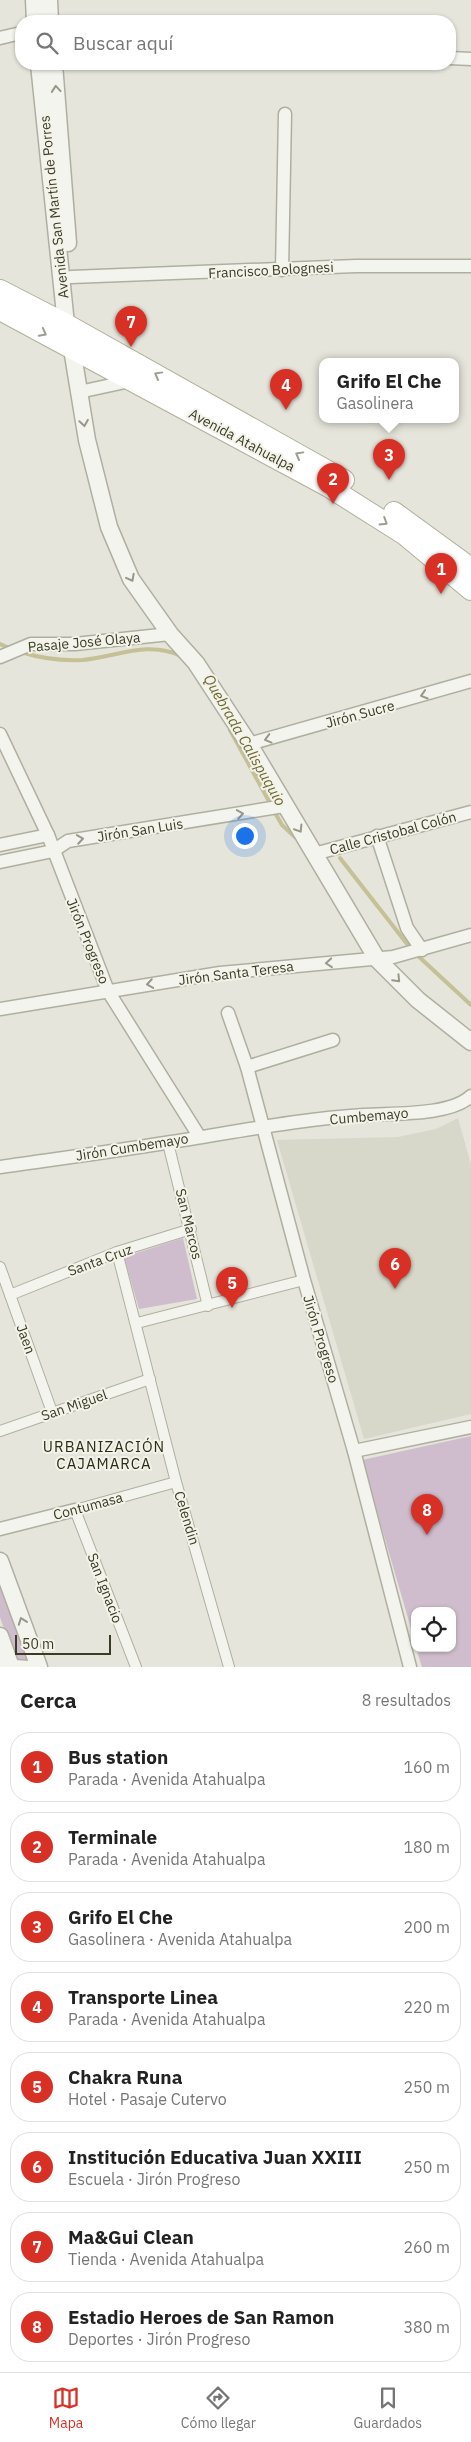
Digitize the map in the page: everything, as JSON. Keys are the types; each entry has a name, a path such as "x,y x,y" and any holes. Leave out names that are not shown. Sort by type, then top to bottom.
{"main road":[{"name":"Avenida Atahualpa","path":"0,290 72,334 334,474 412,522 471,568"},
{"name":"Avenida Atahualpa","path":"0,310 72,334 130,381 329,487 405,535 471,590"}],"street":[{"path":"34,0 35,15"},
{"path":"49,0 50,15"},
{"path":"0,38 15,35"},
{"path":"456,58 471,59"},
{"name":"Avenida San Martín de Porres","path":"40,70 79,392 87,440 109,527 131,579 170,634 196,663 248,744 281,806 314,854 378,959 418,1000 471,1042"},
{"name":"Avenida San Martín de Porres","path":"54,70 71,278 72,334"},
{"path":"282,270 285,114"},
{"name":"Francisco Bolognesi","path":"71,278 356,266 471,266"},
{"path":"79,392 130,381"},
{"name":"Pasaje José Olaya","path":"2,656 25,646 44,643 75,644 170,634"},
{"name":"Jirón Sucre","path":"248,744 471,681"},
{"name":"Jirón Progreso","path":"0,734 48,835 108,991 199,1136"},
{"name":"Jirón San Luis","path":"0,862 53,851 68,841 281,806"},
{"name":"Calle Cristobal Colón","path":"314,854 471,812"},
{"path":"0,845 48,835"},
{"path":"378,836 406,928 422,950"},
{"name":"Jirón Santa Teresa","path":"0,1010 220,973 404,955 471,935"},
{"name":"Jirón Progreso","path":"228,1013 247,1067 304,1280 354,1451 410,1667"},
{"path":"247,1067 333,1040"},
{"name":"Cumbemayo","path":"263,1128 361,1115 427,1111 451,1106 471,1096"},
{"name":"Jirón Cumbemayo","path":"0,1167 263,1128"},
{"name":"San Marcos","path":"168,1143 191,1229 208,1306"},
{"name":"Santa Cruz","path":"10,1295 117,1252 191,1229"},
{"name":"Celendin","path":"117,1252 137,1323 176,1482 229,1667"},
{"name":"Jaen","path":"0,1267 52,1412"},
{"path":"137,1323 304,1280"},
{"name":"San Miguel","path":"0,1431 150,1380"},
{"path":"354,1451 471,1427"},
{"name":"Contumasa","path":"0,1529 176,1482"},
{"name":"San Ignacio","path":"75,1510 136,1667"},
{"path":"0,1562 39,1667"},
{"path":"0,1636 7,1665 29,1667"}],"shaded area":[{"path":"458,1118 471,1165 471,1414 364,1439 277,1140 398,1137 436,1129"},
{"path":"183,1238 197,1299 139,1309 124,1257"},
{"path":"471,1436 471,1667 422,1667 417,1652 456,1652 456,1607 411,1607 411,1628 362,1460"},
{"path":"0,1575 31,1663 15,1662 0,1617"}],"waterway":[{"name":"Quebrada Calispuquio","path":"0,644 12,649"},
{"name":"Quebrada Calispuquio","path":"21,652 67,660 82,660 144,649 169,651 181,656"},
{"name":"Quebrada Calispuquio","path":"230,730 271,805"},
{"name":"Quebrada Calispuquio","path":"274,811 282,825 296,838"},
{"name":"Quebrada Calispuquio","path":"340,858 411,949"},
{"name":"Quebrada Calispuquio","path":"416,954 471,1005"}],"place":[{"name":"Ma&Gui Clean","path":"131,347"},
{"name":"Transporte Linea","path":"286,410"},
{"name":"Grifo El Che","path":"389,480"},
{"name":"Terminale","path":"333,504"},
{"name":"Bus station","path":"441,594"},
{"name":"Institución Educativa Juan XXIII","path":"395,1289"},
{"name":"Chakra Runa","path":"232,1308"},
{"name":"Estadio Heroes de San Ramon","path":"427,1535"}],"district":[{"name":"URBANIZACIÓN CAJAMARCA","path":"104,1454"}]}
